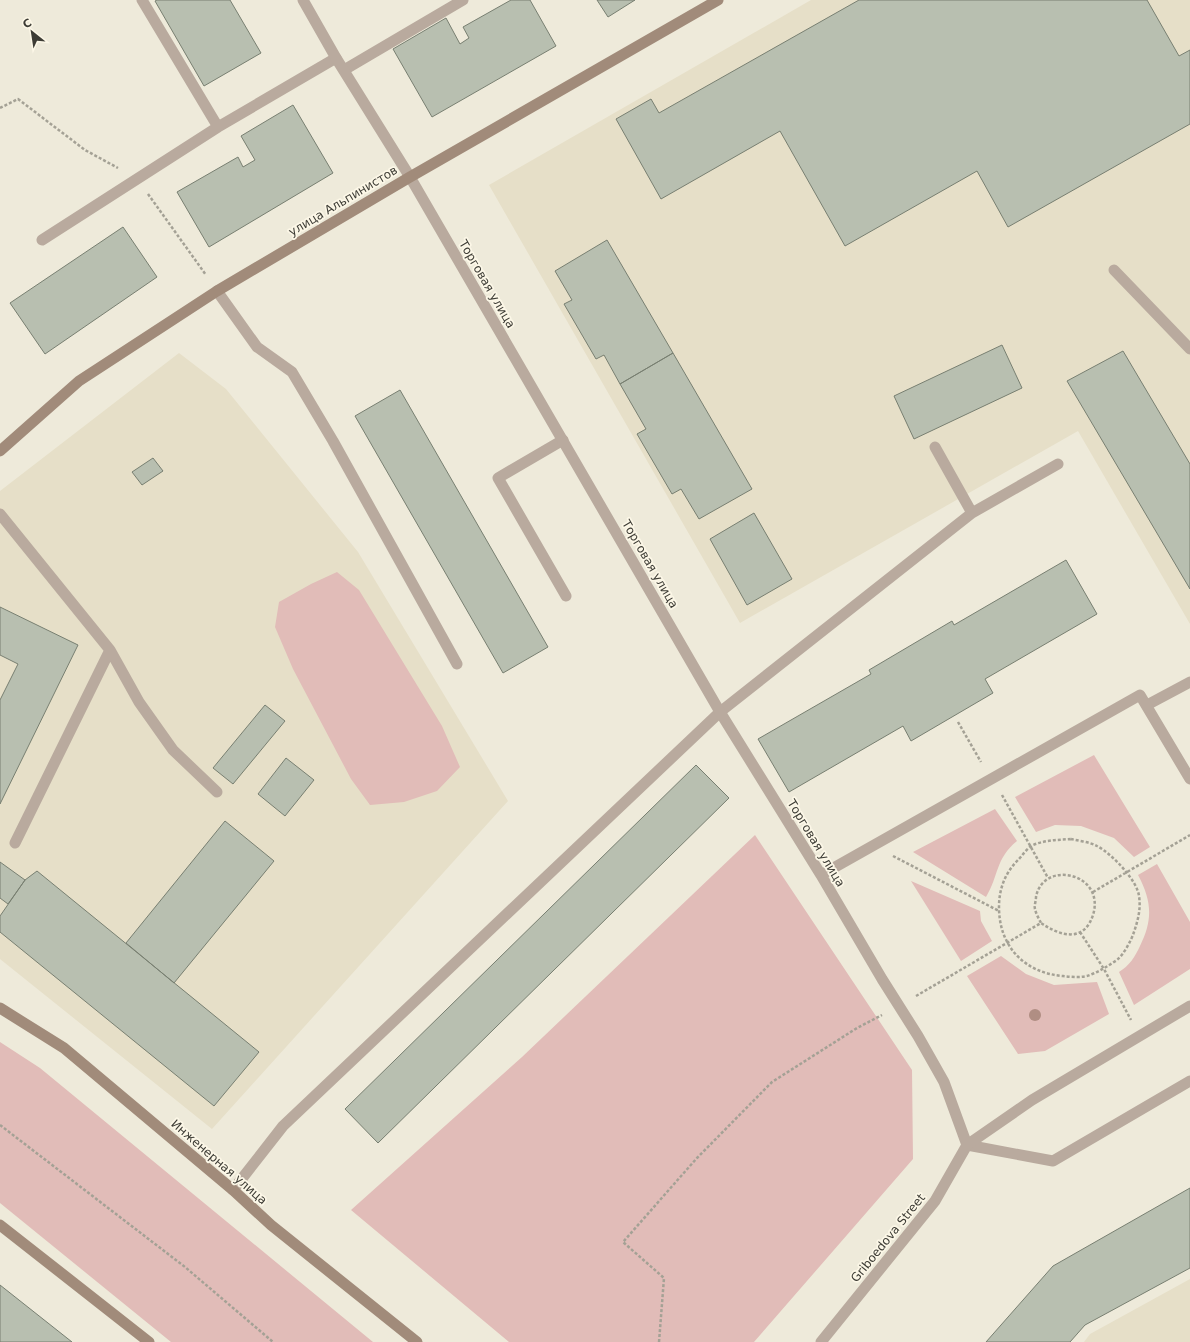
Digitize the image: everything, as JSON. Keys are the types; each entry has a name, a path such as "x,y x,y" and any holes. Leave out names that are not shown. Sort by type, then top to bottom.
{"main road":[{"name":"улица Альпинистов","path":"0,451 79,381 217,291 714,1"},
{"name":"Инженерная улица","path":"0,1008 64,1048 233,1190 271,1224 417,1342"},
{"path":"0,1225 149,1342"}],"street":[{"path":"142,0 218,127"},
{"name":"Торговая улица","path":"303,0 336,58 410,177 720,712 821,875 882,979 900,1006 944,1082 967,1145"},
{"path":"344,70 462,0"},
{"path":"42,240 218,127 336,58"},
{"path":"1114,270 1190,349"},
{"path":"217,291 257,347 292,372 334,441 457,664"},
{"path":"563,440 498,478 566,596"},
{"path":"935,447 972,513"},
{"path":"233,1190 283,1126 720,712 972,513 1058,464"},
{"path":"0,514 110,650 139,702 173,750 217,792"},
{"path":"15,843 110,650"},
{"path":"1146,705 1190,682"},
{"path":"821,875 992,780 1140,695 1190,779"},
{"path":"967,1145 1032,1100 1190,1006"},
{"path":"967,1145 1053,1162 1190,1081"},
{"name":"Griboedova Street","path":"821,1342 935,1201 967,1145"}],"path":[{"path":"958,722 1031,846 1048,878"},
{"path":"1093,892 1190,835"},
{"path":"1071,839 1096,845 1115,858 1126,872 1139,894 1140,916 1132,937 1120,957 1104,969 1089,976 1049,975 1031,968 1006,943 999,921 999,900 1003,881 1011,867 1031,846 1049,840 1071,839"},
{"path":"874,846 999,911"},
{"path":"1067,874 1084,881 1093,892 1096,905 1090,922 1080,932 1066,935 1055,932 1041,923 1034,908 1038,888 1048,878 1067,874"},
{"path":"659,1342 664,1278 623,1242 697,1158 772,1082 857,1028 900,1006 1041,923"},
{"path":"1080,932 1104,969 1139,1036"},
{"path":"0,1125 185,1267 273,1342"}],"shaded area":[{"path":"811,0 1190,0 1190,624 1078,431 740,623 489,185"},
{"path":"179,353 226,389 358,552 508,801 212,1129 0,959 0,491"},
{"path":"337,572 359,590 442,726 460,767 437,791 404,802 370,805 351,779 293,669 275,627 279,602 311,584"},
{"path":"1094,755 1150,847 1134,857 1114,838 1081,826 1055,825 1036,832 1015,797"},
{"path":"995,809 1017,841 1005,854 1001,861 986,897 913,852"},
{"path":"755,835 912,1070 913,1159 754,1342 509,1342 351,1210 522,1057"},
{"path":"1157,864 1190,922 1190,969 1134,1005 1119,972 1129,964 1138,950 1144,937 1149,919 1146,893 1138,875"},
{"path":"911,881 980,911 981,921 992,941 961,961"},
{"path":"1001,956 1026,974 1054,985 1097,982 1109,1014 1045,1051 1018,1054 967,976"},
{"path":"0,1042 40,1068 373,1342 171,1342 0,1203"},
{"path":"1190,1279 1190,1342 1084,1342 1090,1334"}],"building":[{"path":"230,0 261,53 204,86 155,1"},
{"path":"511,0 530,0 556,46 432,117 393,49 446,18 460,44 469,38 463,27"},
{"path":"597,0 635,0 608,17"},
{"path":"859,0 1147,0 1179,56 1190,50 1190,124 1008,227 977,171 845,246 780,131 661,199 616,119 651,99 659,113"},
{"path":"293,105 333,173 209,247 177,192 238,157 243,167 255,160 241,136"},
{"path":"123,227 157,277 45,354 10,303"},
{"path":"607,240 673,353 620,384 604,355 596,359 564,304 572,300 555,271"},
{"path":"1002,345 1022,388 914,439 894,396"},
{"path":"1123,351 1190,464 1190,589 1067,381"},
{"path":"673,353 752,489 699,519 681,489 672,494 637,434 646,429 620,384"},
{"path":"400,390 548,647 503,673 355,416"},
{"path":"153,458 163,471 142,485 132,472"},
{"path":"754,513 792,579 747,605 710,539"},
{"path":"1066,560 1097,614 985,679 993,693 911,741 903,726 789,792 758,739 871,674 869,670 952,621 954,625"},
{"path":"0,607 78,645 0,804 0,700 18,664 0,655"},
{"path":"265,705 285,721 233,784 213,768"},
{"path":"286,758 314,780 285,816 258,794"},
{"path":"696,765 729,798 378,1143 345,1109"},
{"path":"225,821 274,861 174,983 126,943"},
{"path":"0,862 25,880 8,904 0,898"},
{"path":"37,871 259,1052 214,1106 0,932 0,916 25,880"},
{"path":"1190,1188 1190,1268 1085,1325 1070,1342 986,1342 1053,1266"},
{"path":"0,1285 72,1342 0,1342"}]}
